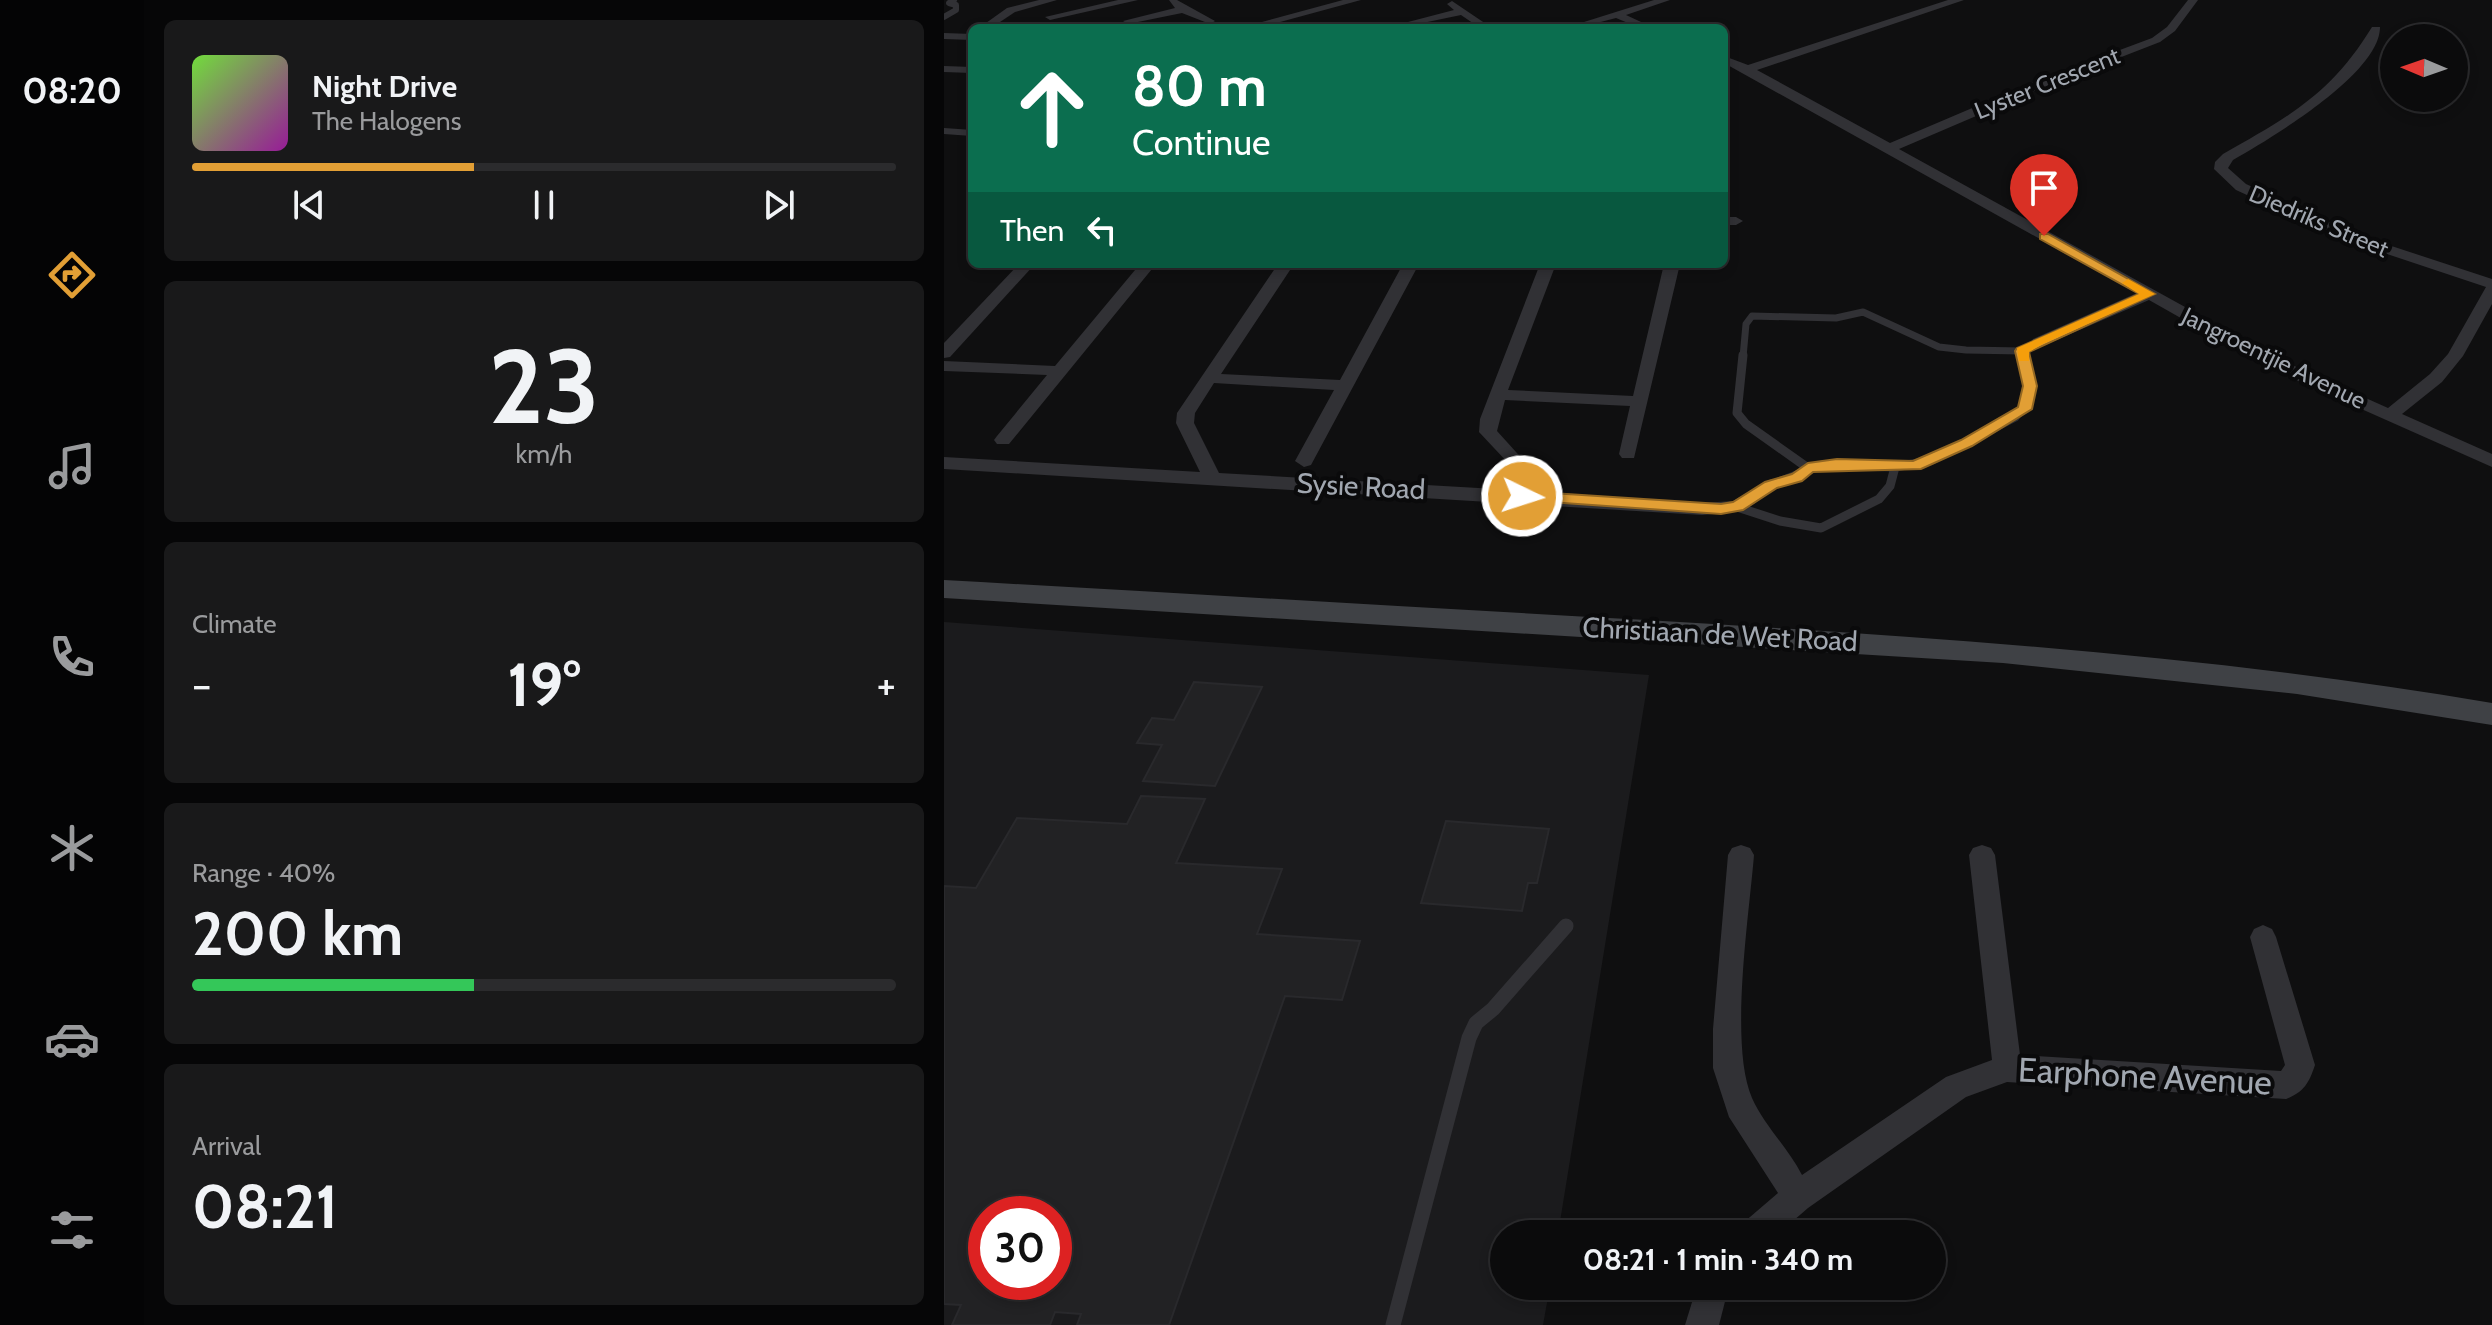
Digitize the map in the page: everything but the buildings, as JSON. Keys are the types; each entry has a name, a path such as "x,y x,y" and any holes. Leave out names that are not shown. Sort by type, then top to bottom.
{"main road":[{"name":"Christiaan de Wet Road","path":"944,569 2098,639 2318,664 2492,693"},
{"name":"Christiaan de Wet Road","path":"944,589 2067,656 2255,676 2390,695 2492,714"}],"street":[{"path":"990,24 1011,10 1052,0"},
{"path":"1050,17 1133,0"},
{"path":"1171,0 1183,10 1210,21"},
{"path":"1275,24 1356,0"},
{"path":"1446,0 1481,24"},
{"path":"1589,22 1665,0"},
{"path":"1747,69 1959,0"},
{"name":"Lyster Crescent","path":"1888,149 2035,86 2156,40 2171,29 2193,0"},
{"path":"1128,21 1183,10"},
{"path":"1413,22 1463,11"},
{"path":"1616,14 1640,24"},
{"name":"Diedriks Street","path":"2376,29 2366,49 2311,107 2228,157 2222,162 2221,169 2229,180 2241,187 2353,238 2492,287"},
{"path":"944,36 968,37"},
{"name":"Jangroentjie Avenue","path":"1728,61 2275,364 2492,461"},
{"path":"944,353 1023,268"},
{"path":"1003,440 1145,268"},
{"path":"1212,477 1185,423 1190,404 1283,268"},
{"path":"1304,461 1409,268"},
{"path":"1522,496 1523,477 1519,461 1488,432 1489,419 1546,268"},
{"path":"1628,454 1671,268"},
{"path":"2391,415 2436,378 2455,356 2492,287"},
{"path":"2039,342 2149,294"},
{"path":"944,366 1062,371"},
{"path":"1208,378 1346,385"},
{"path":"1498,395 1639,401"},
{"name":"Sysie Road","path":"944,463 1702,509 1737,507"},
{"path":"1737,507 1771,485"},
{"path":"1741,855 1727,1029 1728,1068 1740,1107 1780,1164 1797,1197"},
{"path":"1982,855 2007,1068"},
{"name":"Earphone Avenue","path":"1770,1220 1797,1197 1956,1087 2007,1068 2286,1085 2296,1077 2300,1065 2263,937"},
{"path":"1702,1325 1709,1300"}],"lane":[{"path":"944,17 956,10 956,5 949,2"},
{"path":"944,69 968,70"},
{"path":"944,131 968,133"},
{"path":"1808,468 1746,424 1737,413 1746,324 1752,316 1836,318 1863,312 1939,347 2022,351 2039,342"},
{"path":"1771,485 1797,477 1808,468 1837,464 1895,467 1930,461 2025,409 2030,386 2022,351"},
{"path":"1737,507 1780,521 1821,528 1879,499 1890,486 1895,467"},
{"path":"1393,1325 1469,1038 1476,1023 1493,1009 1566,926"}],"shaded area":[{"path":"944,622 1649,675 1560,1220 1490,1220 1490,1300 1547,1300 1543,1325 944,1325"}],"slow traffic":[{"path":"2024,358 2022,351 2039,342 2149,294 2128,283"}],"route":[{"path":"1522,496 1721,509 1737,507 1771,485 1791,480 1808,468 1837,464 1895,467 1930,461 2025,409 2030,386 2022,351 2149,294 2044,236"}]}
